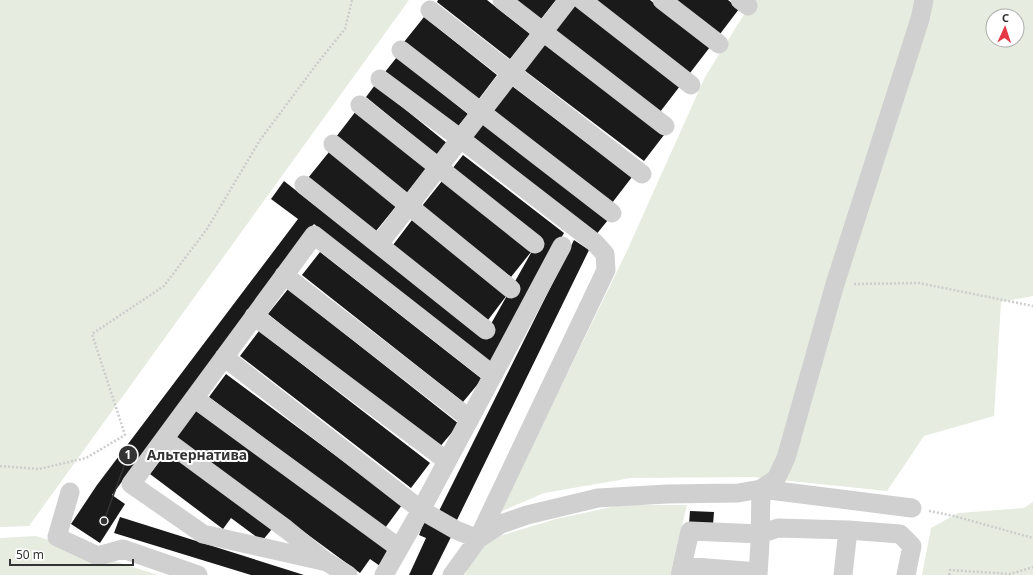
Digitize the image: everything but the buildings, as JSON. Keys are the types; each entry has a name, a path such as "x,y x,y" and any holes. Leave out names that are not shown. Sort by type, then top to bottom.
{"street":[{"path":"502,0 665,126"},
{"path":"379,244 568,0"},
{"path":"582,0 691,85"},
{"path":"662,0 719,44"},
{"path":"761,489 776,479 786,458 835,284 920,19 924,0"},
{"path":"430,10 642,174"},
{"path":"401,50 612,213"},
{"path":"380,79 594,242 605,254 606,270 478,539 452,575"},
{"path":"360,105 535,244"},
{"path":"333,144 511,289"},
{"path":"304,185 486,330"},
{"path":"327,562 203,534 131,484 314,234 493,375"},
{"path":"384,575 421,510 562,246"},
{"path":"284,275 470,419"},
{"path":"254,316 447,461"},
{"path":"224,357 421,510 456,530 478,539"},
{"path":"194,398 399,548"},
{"path":"164,439 286,529 327,562 348,575"},
{"path":"761,489 760,534 758,574 681,570 690,532 760,534 778,528 848,530 900,534 912,546 906,575"},
{"path":"478,539 501,524 527,515 598,498 667,494 738,493 761,489 912,508"},
{"path":"70,492 57,537 98,556 123,550 198,575"},
{"path":"843,575 848,530"}],"path":[{"path":"0,466 39,469 86,458 125,435 92,334 164,286 207,229 260,140 318,61 345,29 352,0"},
{"path":"835,284 919,283 1033,306"},
{"path":"912,508 954,516 1033,538"},
{"path":"949,575 950,570 1010,574 1033,567"}],"shaded area":[{"path":"0,0 409,0 29,526 0,527"},
{"path":"753,0 1033,0 1033,296 1001,302 994,416 924,436 887,491 753,477 631,478 544,493 500,512 626,253 705,77"},
{"path":"1033,502 1033,575 922,575 931,528 958,513 1024,508"},
{"path":"621,505 687,505 670,575 465,575 480,542 556,519"},
{"path":"36,536 158,575 0,575 0,538"}],"place":[{"name":"Альтернатива","path":"104,521"}]}
